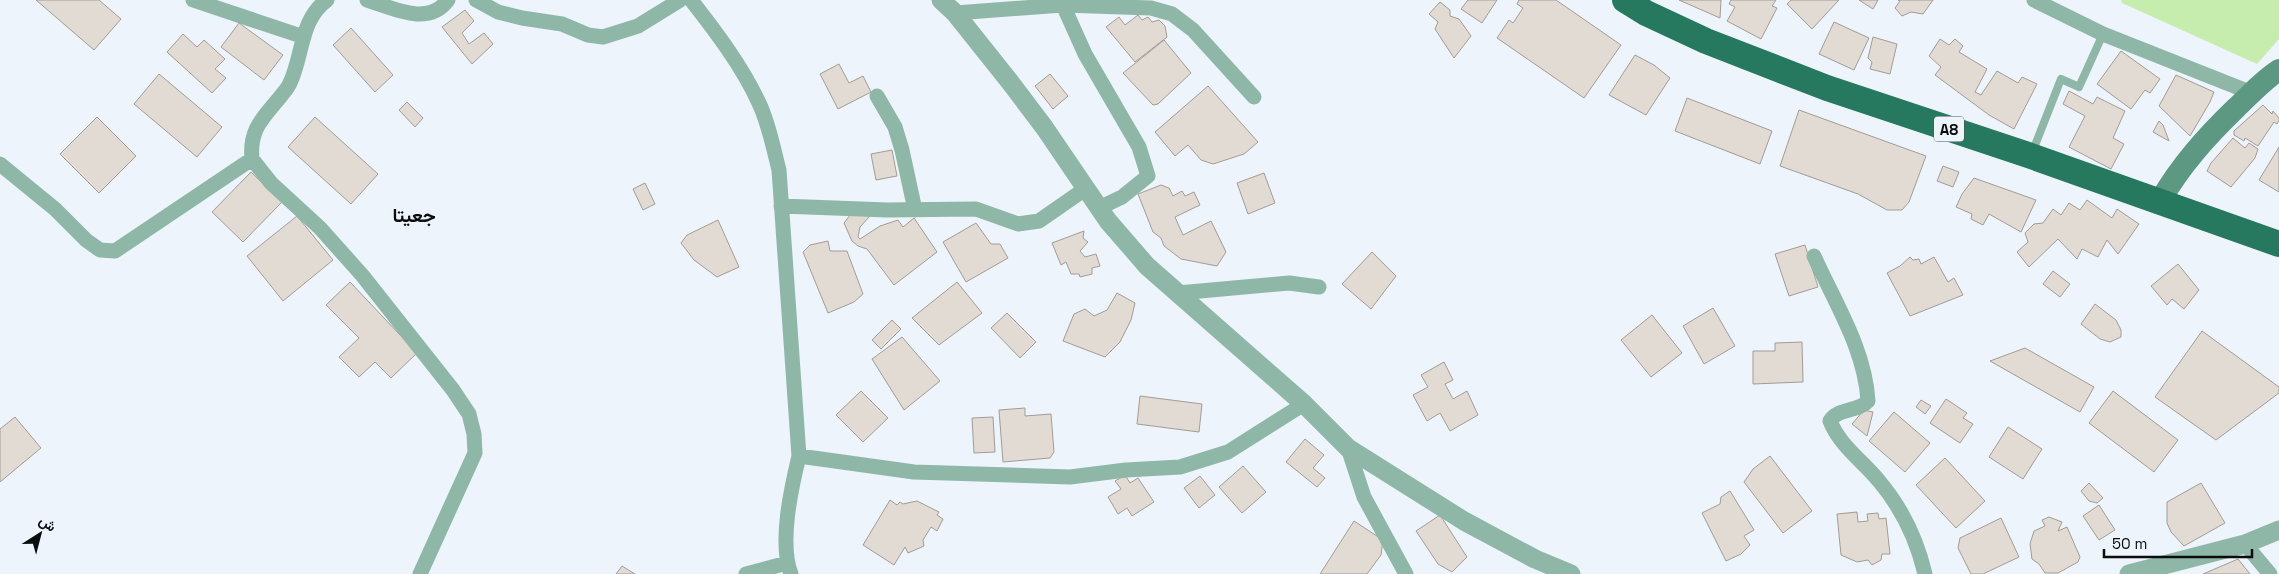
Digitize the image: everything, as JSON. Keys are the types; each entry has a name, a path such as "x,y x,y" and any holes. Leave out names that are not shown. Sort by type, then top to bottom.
{"highway":[{"name":"A8","path":"1625,0 1646,13 1706,41 1827,88 2031,156 2278,244"}],"main road":[{"path":"2160,201 2175,175 2194,151 2263,81 2279,70"}],"street":[{"path":"193,0 304,37"},
{"path":"327,0 319,6 310,21 290,84 260,120 254,132 250,145 252,159 272,183 320,228 362,274 453,390 469,414 474,434 475,454 420,574"},
{"path":"367,0 412,14 430,14 442,8 448,0"},
{"path":"476,0 498,12 562,24 588,35 603,37 638,26 680,0"},
{"path":"691,0 718,34 759,103 771,136 779,170 799,456 788,501 789,568 746,574"},
{"path":"941,0 955,13 1044,127 1099,208 1147,266 1304,404 1348,448 1464,520 1536,559 1571,574"},
{"path":"2034,0 2103,34 2252,92"},
{"path":"955,13 1062,5 1149,4 1172,14 1193,30 1254,97"},
{"path":"1062,5 1085,54 1139,147 1148,176 1122,197 1099,208"},
{"path":"877,96 895,127 900,142 915,210"},
{"path":"0,164 55,209 86,240 100,250 115,251 252,159"},
{"path":"781,206 915,210 976,209 1018,224 1039,221 1085,189"},
{"path":"1814,256 1860,354 1868,392 1868,401 1865,405 1840,414 1830,421 1856,459 1878,479 1890,495 1915,540 1925,574"},
{"path":"1178,293 1289,283 1319,287"},
{"path":"799,456 914,472 1060,477 1180,467 1228,452 1304,404"},
{"path":"1348,448 1364,497 1406,574"},
{"path":"2129,574 2245,544 2279,530"},
{"path":"2245,544 2270,574"}],"lane":[{"path":"2031,156 2061,78 2079,87 2103,34"}],"green space":[{"path":"2121,0 2279,0 2279,39 2257,64 2122,3"}],"building":[{"path":"36,0 99,0 121,19 94,50"},
{"path":"1468,0 1497,0 1482,23 1461,9"},
{"path":"1519,0 1556,0 1621,45 1584,98 1497,38 1509,20 1513,23 1523,8 1517,4"},
{"path":"1679,0 1721,0 1720,18"},
{"path":"1731,0 1776,0 1772,6 1777,8 1761,39 1727,21 1735,7 1729,4"},
{"path":"1791,0 1839,0 1812,29 1787,4"},
{"path":"1859,0 1878,0 1873,9"},
{"path":"1898,0 1933,0 1923,14 1911,12 1902,16 1895,8 1900,1"},
{"path":"1440,2 1450,10 1450,16 1459,19 1471,36 1454,58 1435,29 1438,22 1429,14"},
{"path":"465,10 474,21 462,33 469,44 484,33 493,44 472,64 442,27"},
{"path":"1138,15 1142,20 1148,17 1152,22 1159,20 1165,26 1167,37 1135,62 1106,27 1119,17 1125,25"},
{"path":"1834,22 1869,38 1854,70 1819,54"},
{"path":"239,23 283,55 264,80 221,47"},
{"path":"351,28 393,75 375,92 333,45"},
{"path":"183,34 197,47 204,40 225,59 215,69 226,78 212,93 167,52"},
{"path":"1873,37 1897,44 1890,74 1870,69 1872,62 1868,58"},
{"path":"1940,39 1949,45 1955,39 1963,46 1959,52 1987,69 1975,92 1981,95 1997,71 2018,83 2022,77 2037,84 2014,129 1989,115 1935,75 1941,67 1929,56"},
{"path":"1164,40 1191,73 1158,104 1153,105 1123,73"},
{"path":"2121,51 2160,79 2150,93 2145,90 2131,109 2097,84"},
{"path":"1635,55 1654,65 1670,78 1646,115 1609,95"},
{"path":"839,64 849,83 863,76 871,92 838,109 820,74"},
{"path":"159,74 222,127 197,157 134,104"},
{"path":"1050,74 1068,96 1053,109 1035,86"},
{"path":"2176,75 2214,92 2190,136 2159,106"},
{"path":"1208,86 1258,142 1244,154 1213,164 1201,160 1188,145 1175,156 1155,132"},
{"path":"2069,91 2093,104 2097,97 2125,111 2113,138 2124,144 2111,169 2069,147 2085,116 2063,104"},
{"path":"1687,98 1772,131 1760,164 1675,131"},
{"path":"407,102 423,118 415,127 399,110"},
{"path":"2263,105 2272,114 2273,111 2279,118 2279,121 2277,124 2274,122 2258,146 2245,138 2244,141 2234,135 2234,131"},
{"path":"1799,110 1926,156 1909,202 1902,210 1887,210 1858,194 1780,166"},
{"path":"97,117 136,156 99,193 60,154"},
{"path":"315,117 378,174 351,204 288,147"},
{"path":"2159,121 2163,125 2169,141 2153,132"},
{"path":"2233,138 2245,148 2249,143 2258,149 2255,158 2231,187 2207,171 2211,163"},
{"path":"2279,147 2279,192 2259,180"},
{"path":"892,150 897,176 876,180 871,154"},
{"path":"1943,166 1959,172 1953,187 1937,181"},
{"path":"251,172 282,202 243,242 212,212"},
{"path":"1264,173 1275,203 1248,214 1237,183"},
{"path":"1974,178 2036,200 2021,232 1989,214 1983,225 1971,219 1972,214 1956,207 1962,194"},
{"path":"645,183 655,204 643,210 633,189"},
{"path":"1161,185 1169,188 1173,196 1182,191 1185,196 1194,192 1200,205 1175,217 1183,235 1211,221 1226,252 1217,266 1181,259 1164,246 1161,238 1153,232 1138,194"},
{"path":"2087,200 2112,218 2117,209 2139,224 2118,254 2107,240 2098,257 2082,249 2077,259 2058,239 2029,267 2017,252 2028,242 2025,233 2034,224 2043,223 2053,209 2061,215 2069,203 2080,210"},
{"path":"854,210 870,216 860,227 858,237 860,239 880,226 898,220 903,227 914,218 937,252 894,285 867,249 858,246 852,241 844,223"},
{"path":"297,216 333,260 283,301 247,256"},
{"path":"718,220 739,267 717,277 694,260 681,243 687,235"},
{"path":"976,223 991,244 1000,244 1008,258 966,282 943,242"},
{"path":"1084,231 1083,238 1088,242 1080,251 1085,257 1096,254 1100,266 1092,268 1092,274 1080,277 1079,274 1071,274 1066,262 1061,265 1052,243"},
{"path":"828,241 830,251 847,251 863,294 854,302 828,313 803,252 810,245"},
{"path":"1805,245 1818,287 1789,296 1775,254"},
{"path":"1372,252 1396,276 1371,309 1342,284"},
{"path":"1910,257 1913,260 1919,259 1921,264 1934,257 1948,282 1954,278 1963,295 1910,316 1887,273 1900,266"},
{"path":"2178,264 2199,290 2184,309 2172,299 2167,305 2151,286"},
{"path":"2053,271 2070,284 2060,297 2043,284"},
{"path":"350,282 417,353 391,378 375,362 359,377 339,357 359,338 326,305"},
{"path":"957,282 982,313 939,345 912,318"},
{"path":"1117,293 1135,303 1131,320 1120,342 1105,357 1063,341 1074,314 1085,309 1094,316 1107,310"},
{"path":"2095,304 2116,320 2121,330 2121,337 2110,342 2100,339 2081,324"},
{"path":"1713,308 1735,346 1704,364 1683,326"},
{"path":"1007,313 1036,342 1020,358 991,328"},
{"path":"1652,315 1682,353 1651,377 1621,340"},
{"path":"892,320 901,329 881,349 872,340"},
{"path":"2202,331 2279,387 2279,393 2216,440 2155,397"},
{"path":"902,337 940,381 904,410 872,359"},
{"path":"1802,342 1803,382 1753,384 1753,351 1775,351 1775,343"},
{"path":"2025,348 2094,387 2080,412 1990,361"},
{"path":"1444,362 1453,380 1445,384 1453,399 1467,391 1478,415 1450,431 1440,413 1427,421 1413,395 1428,387 1421,375"},
{"path":"861,391 888,418 863,442 836,415"},
{"path":"2113,391 2178,440 2154,472 2089,423"},
{"path":"1140,396 1202,404 1199,432 1137,424"},
{"path":"1946,399 1967,413 1963,418 1973,424 1960,443 1930,423"},
{"path":"1921,400 1931,406 1925,414 1916,407"},
{"path":"1025,408 1025,416 1051,414 1054,452 1050,458 1003,462 999,410"},
{"path":"1864,410 1873,412 1867,436 1852,424"},
{"path":"1894,412 1930,443 1905,472 1869,441"},
{"path":"15,417 41,448 0,482 0,429"},
{"path":"993,417 995,452 974,453 972,418"},
{"path":"2008,427 2042,449 2023,479 1989,457"},
{"path":"1305,439 1324,455 1313,468 1325,478 1317,487 1286,462"},
{"path":"1770,456 1812,511 1783,533 1744,482 1753,469"},
{"path":"1945,458 1985,501 1956,528 1916,485"},
{"path":"1243,466 1266,492 1242,513 1219,487"},
{"path":"1125,475 1130,483 1138,478 1154,502 1132,516 1127,508 1118,514 1108,497 1121,489 1115,481"},
{"path":"1200,476 1215,495 1199,508 1184,488"},
{"path":"2089,483 2103,498 2097,503 2089,501 2081,491"},
{"path":"2201,483 2225,523 2184,546 2171,532 2167,523 2167,502"},
{"path":"1730,491 1754,530 1744,536 1750,545 1741,554 1726,561 1702,513 1720,504 1721,497"},
{"path":"890,500 897,505 900,502 903,504 917,501 939,512 937,515 943,519 937,531 931,527 923,540 924,546 908,553 905,547 894,565 863,545"},
{"path":"2099,505 2115,530 2099,540 2083,516"},
{"path":"1857,512 1858,522 1868,521 1867,514 1878,513 1879,519 1886,518 1890,554 1882,554 1881,560 1872,565 1868,560 1857,562 1841,555 1837,514"},
{"path":"1440,515 1467,557 1452,572 1438,564 1416,531"},
{"path":"2049,517 2062,522 2058,531 2067,527 2080,557 2078,562 2058,573 2045,573 2039,564 2032,559 2030,544 2034,531 2045,526 2042,520"},
{"path":"2001,518 2019,557 1983,574 1971,574 1958,548 1960,538"},
{"path":"1354,521 1383,540 1381,555 1367,574 1320,574"},
{"path":"2238,559 2250,574 2203,574"},
{"path":"622,566 635,574 616,574"}],"district":[{"name":"جعيتا","path":"414,215"}]}
